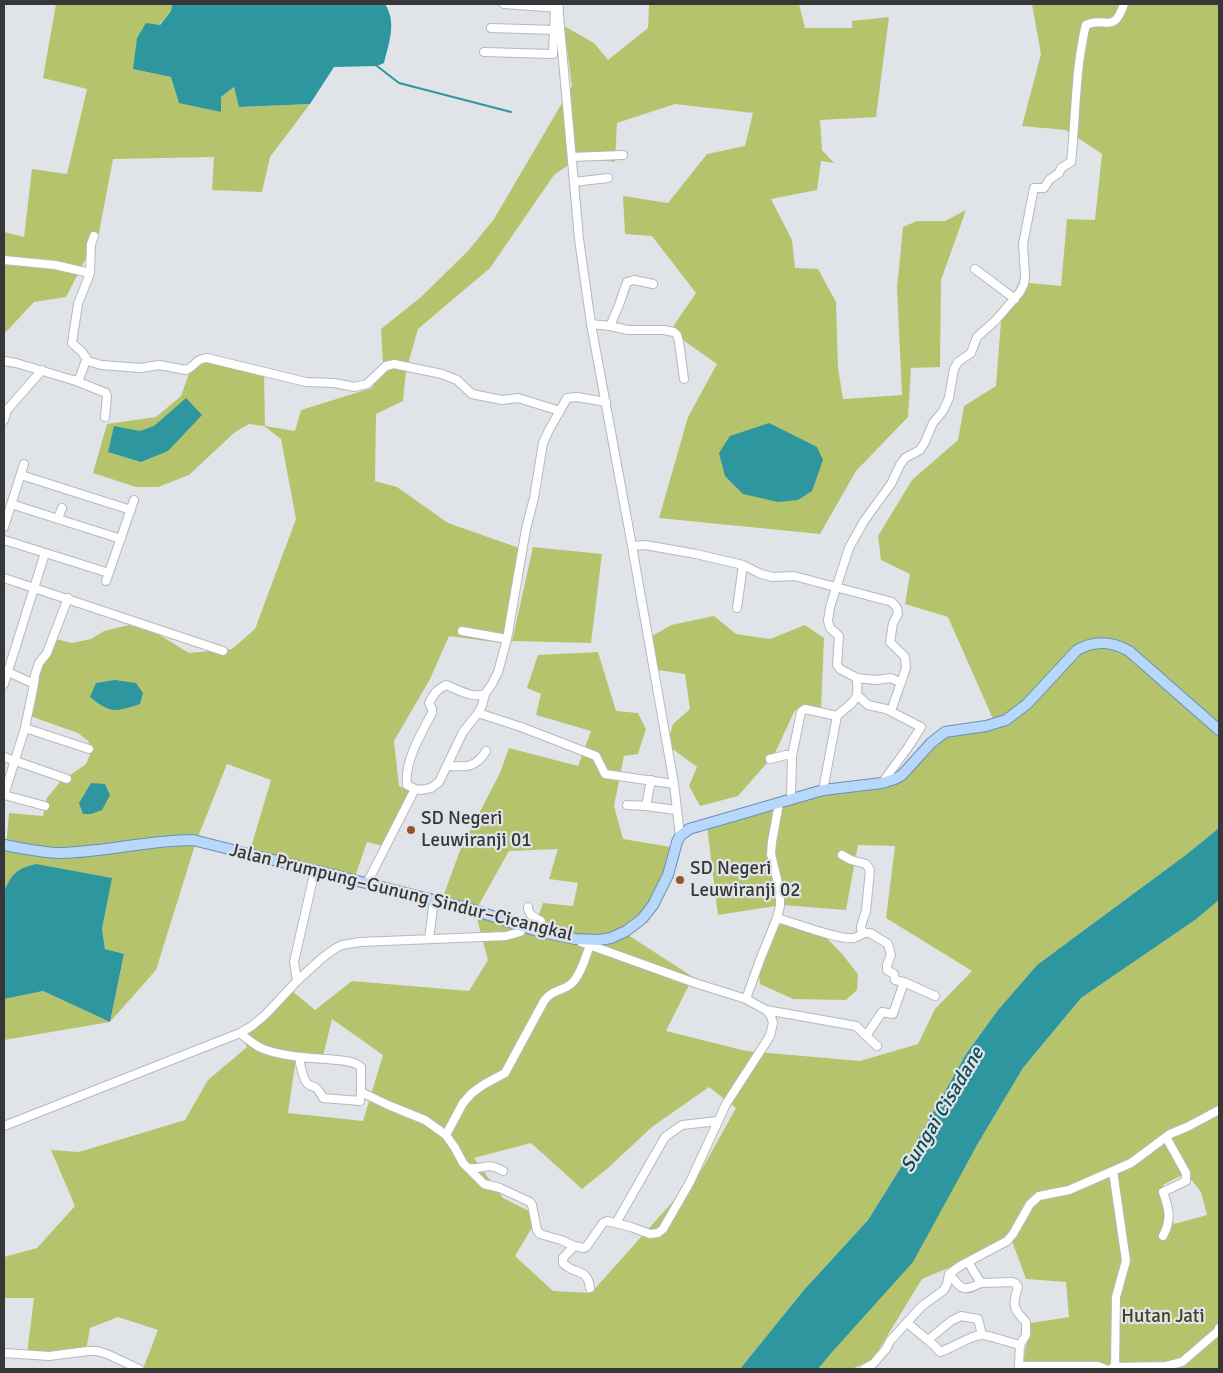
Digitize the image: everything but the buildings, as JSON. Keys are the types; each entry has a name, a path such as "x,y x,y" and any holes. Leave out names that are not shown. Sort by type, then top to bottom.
{"main road":[{"path":"680,836 689,829 824,790 882,783 895,779 902,775 945,732 986,726 1006,720 1027,704 1077,650 1086,645 1096,643 1118,645 1129,651 1219,730"},
{"name":"Jalan Prumpung–Gunung Sindur–Cicangkal","path":"4,845 59,853 168,840 193,840 474,910 537,930 575,939 599,940 611,938 626,931 642,919 653,905 668,875 680,836"}],"street":[{"path":"504,4 557,6"},
{"path":"900,684 891,678 876,680 857,678 840,669 837,664 839,636 830,628 828,621 830,607 849,548 864,522 891,484 905,458 920,450 925,442 933,423 943,411 949,398 954,369 958,362 971,353 977,337 996,320 1020,292 1024,284 1025,275 1023,244 1034,188 1044,188 1049,180 1059,173 1061,168 1071,162 1078,72 1086,25 1092,22 1110,23 1117,20 1124,4"},
{"path":"484,52 553,54 557,6"},
{"path":"557,6 579,239 591,324 674,784 680,836"},
{"path":"491,28 554,30"},
{"path":"572,157 623,155"},
{"path":"574,182 608,178"},
{"path":"94,236 90,273 78,304 72,343 88,361 141,368 160,365 186,370 200,358 207,358 306,382 334,383 355,388 367,384 386,366 394,364 442,374 457,380 472,394 502,400 518,398 560,411"},
{"path":"4,260 55,265 90,273"},
{"path":"975,269 1015,299"},
{"path":"610,326 627,282 634,280 653,284"},
{"path":"591,324 628,330 664,330 674,332 679,342 684,379"},
{"path":"76,381 80,377 85,363 88,361"},
{"path":"4,362 42,370 106,393 105,417"},
{"path":"4,420 7,410 42,370"},
{"path":"486,694 472,695 446,685 434,693 429,703 432,713 415,746 407,770 407,785 421,790 431,788 440,782 454,749 463,732 482,706 498,672 507,639 543,443 549,430 567,398 606,402"},
{"path":"4,526 24,464"},
{"path":"21,475 131,510"},
{"path":"4,540 45,553 107,577 134,500"},
{"path":"11,504 121,539"},
{"path":"58,518 62,508"},
{"path":"632,546 645,545 743,565 761,574 773,577 794,576 892,602 897,608 898,614 893,623 890,642 905,657 906,668 891,711"},
{"path":"4,684 6,671 45,553"},
{"path":"737,608 743,565"},
{"path":"4,578 223,651"},
{"path":"45,806 4,795 25,728 35,675 39,663 47,653 68,598"},
{"path":"462,631 507,639"},
{"path":"6,671 34,684"},
{"path":"824,790 837,716 857,696 857,678"},
{"path":"857,696 868,705 891,711 921,726 882,783"},
{"path":"791,799 792,756 801,712 805,709 837,716"},
{"path":"478,713 521,727 596,756 605,774 674,784"},
{"path":"25,728 88,749"},
{"path":"448,766 466,767 472,765 481,759 486,751"},
{"path":"4,756 66,779"},
{"path":"770,758 792,756"},
{"path":"646,806 651,780"},
{"path":"367,883 415,789"},
{"path":"746,999 780,906 780,892 771,854 778,803"},
{"path":"627,805 676,810"},
{"path":"842,855 851,860 866,864 870,870 866,912 861,929 888,944 891,955 886,965 887,970 894,974 895,980 904,982 934,996"},
{"path":"297,981 294,962 315,870"},
{"path":"429,939 434,900"},
{"path":"528,907 528,912 541,921 541,925 537,930"},
{"path":"777,918 849,938 855,938 864,932"},
{"path":"4,1126 240,1033 266,1014 322,958 342,945 360,942 506,936 520,932 525,927"},
{"path":"361,1092 425,1120 441,1130 455,1148 463,1163 484,1184 500,1188 530,1202 537,1230 540,1234 584,1248 606,1221 650,1234 658,1233 663,1229 690,1182 726,1104 770,1036 773,1023 772,1016 766,1010 746,999 695,983 575,939"},
{"path":"446,1135 463,1103 472,1093 505,1073 544,1001 554,991 570,986 576,978 590,945"},
{"path":"866,1036 882,1012 893,1014 904,982"},
{"path":"766,1010 856,1026 877,1046"},
{"path":"240,1033 260,1047 270,1051 299,1057 358,1064 361,1066 360,1101 323,1098 317,1088 306,1082 299,1057"},
{"path":"864,1369 873,1364 886,1349 890,1341 922,1306 944,1290 949,1274 960,1266 1007,1241 1030,1204 1039,1196 1069,1190 1131,1163 1166,1137 1219,1110"},
{"path":"616,1223 665,1138 682,1124 718,1120"},
{"path":"1163,1236 1168,1227 1169,1210 1163,1192 1186,1181 1186,1173 1166,1137"},
{"path":"468,1168 488,1165 503,1171"},
{"path":"1109,1368 1116,1296 1126,1261 1113,1170"},
{"path":"574,1246 563,1258 563,1263 567,1268 584,1273 590,1280 590,1288"},
{"path":"968,1262 981,1283"},
{"path":"949,1274 963,1289 968,1289 981,1283 1015,1282 1018,1287 1014,1300 1016,1312 1026,1322 1026,1335 1020,1345 1019,1366 1098,1366 1109,1368 1166,1366 1182,1362 1218,1332 1219,1328"},
{"path":"928,1340 950,1321 961,1316 978,1319 982,1335"},
{"path":"907,1322 918,1333 933,1343 940,1352 949,1350 982,1335 1020,1345"},
{"path":"4,1353 50,1356 88,1351 97,1352 107,1354 139,1369"}],"green space":[{"path":"56,4 172,4 171,11 159,25 134,69 171,77 221,112 221,97 234,87 240,107 310,104 270,157 262,192 212,190 214,157 113,159 99,233 66,297 34,302 6,332 4,331 4,232 24,237 32,169 67,174 87,89 43,78"},
{"path":"649,4 799,4 805,28 852,28 852,21 889,17 876,117 820,120 822,150 834,163 821,161 817,190 771,199 792,240 795,268 818,269 836,302 838,368 843,399 902,395 897,288 903,227 917,221 945,221 966,210 941,280 940,367 911,368 908,417 856,471 820,534 659,518 688,417 717,364 670,331 696,293 652,236 625,234 623,196 668,203 707,154 745,146 753,113 675,104 617,123 615,162 580,157 554,175 490,268 418,329 406,371 403,401 376,414 375,481 397,487 448,523 525,550 502,643 449,636 430,679 394,741 399,786 413,793 387,847 367,842 354,880 249,854 271,780 227,764 196,842 156,970 110,1022 124,955 105,949 102,929 111,878 12,877 4,891 4,847 6,847 9,813 43,816 47,798 60,782 86,764 92,750 88,741 78,733 27,715 48,637 72,643 91,639 104,631 129,625 158,634 189,653 232,649 255,629 296,519 281,439 264,426 249,424 235,432 189,475 158,487 136,487 93,473 107,424 156,417 181,396 195,357 264,372 265,426 295,431 301,410 372,388 383,364 381,329 421,297 468,251 494,219 572,86 564,26 594,43 608,60 648,28"},
{"path":"1032,4 1219,4 1219,828 1187,854 1037,965 998,1010 966,1054 913,1148 868,1220 803,1291 740,1369 143,1369 158,1330 118,1317 90,1328 86,1351 27,1354 34,1298 4,1298 4,1257 37,1248 75,1206 51,1150 79,1152 185,1120 208,1080 247,1047 238,1032 291,990 315,1010 352,981 469,991 488,960 475,911 441,902 461,848 500,773 509,748 578,766 591,731 536,715 541,694 527,688 538,655 598,652 616,711 638,713 646,729 638,754 624,756 614,806 623,839 677,848 659,900 628,935 693,977 666,1031 746,1051 860,1061 918,1044 935,1009 972,971 886,918 895,846 858,845 846,910 782,905 718,915 707,826 813,794 893,781 927,744 949,735 997,728 948,617 905,604 910,574 881,560 878,536 912,480 958,440 964,406 996,386 1001,320 1019,282 1061,286 1067,219 1095,220 1102,154 1066,130 1022,126 1041,54","holes":["558,849 549,879 578,883 573,906 543,903 533,932 476,910 509,851","332,1019 383,1055 363,1121 288,1113 297,1052 323,1056","709,1087 736,1108 702,1169 591,1293 553,1291 515,1256 539,1216 503,1198 474,1158 531,1143 582,1189 608,1168 652,1127"]},
{"path":"533,547 602,554 591,643 512,641"},
{"path":"714,616 736,634 770,639 805,625 824,638 821,711 795,710 774,755 738,796 700,806 689,786 697,767 667,745 673,724 690,709 685,674 658,670 647,639 671,625"},
{"name":"Hutan Jati","path":"1219,900 1219,1369 1006,1369 1022,1366 1031,1323 1069,1317 1066,1282 1026,1279 1012,1241 922,1279 873,1359 852,1369 818,1369 833,1351 977,1145 1023,1068 1081,998 1195,920","holes":["1186,1173 1201,1192 1207,1215 1174,1224 1163,1185"]},
{"path":"798,921 822,933 858,974 857,990 846,1000 793,999 760,984 756,956 780,925"},
{"path":"43,991 110,1022 4,1040 4,999"}],"water":[{"path":"172,4 385,4 391,18 390,40 384,63 377,66 334,67 310,104 239,107 234,87 221,97 221,112 179,103 171,77 133,69 137,38 146,23 160,25 171,11"},
{"path":"186,398 202,415 168,451 141,462 108,452 114,426 140,431 154,426"},
{"path":"769,423 817,447 823,460 812,491 798,500 778,502 743,494 725,476 719,453 730,436"},
{"path":"115,680 136,683 143,693 140,704 114,710 108,709 90,697 96,683"},
{"path":"91,783 105,784 110,795 102,810 91,814 83,814 79,803"},
{"name":"Sungai Cisadane","path":"1219,828 1219,900 1195,920 1081,998 1023,1068 977,1145 913,1262 818,1369 740,1369 803,1291 868,1220 913,1148 966,1054 998,1010 1037,965 1187,854"},
{"path":"36,864 112,878 102,929 105,949 124,954 110,1022 43,991 4,999 4,891 10,880 19,870"}],"waterway":[{"path":"377,66 399,83 511,112"}],"place":[{"name":"SD Negeri Leuwiranji 01","path":"411,830"},
{"name":"SD Negeri Leuwiranji 02","path":"680,880"}]}
